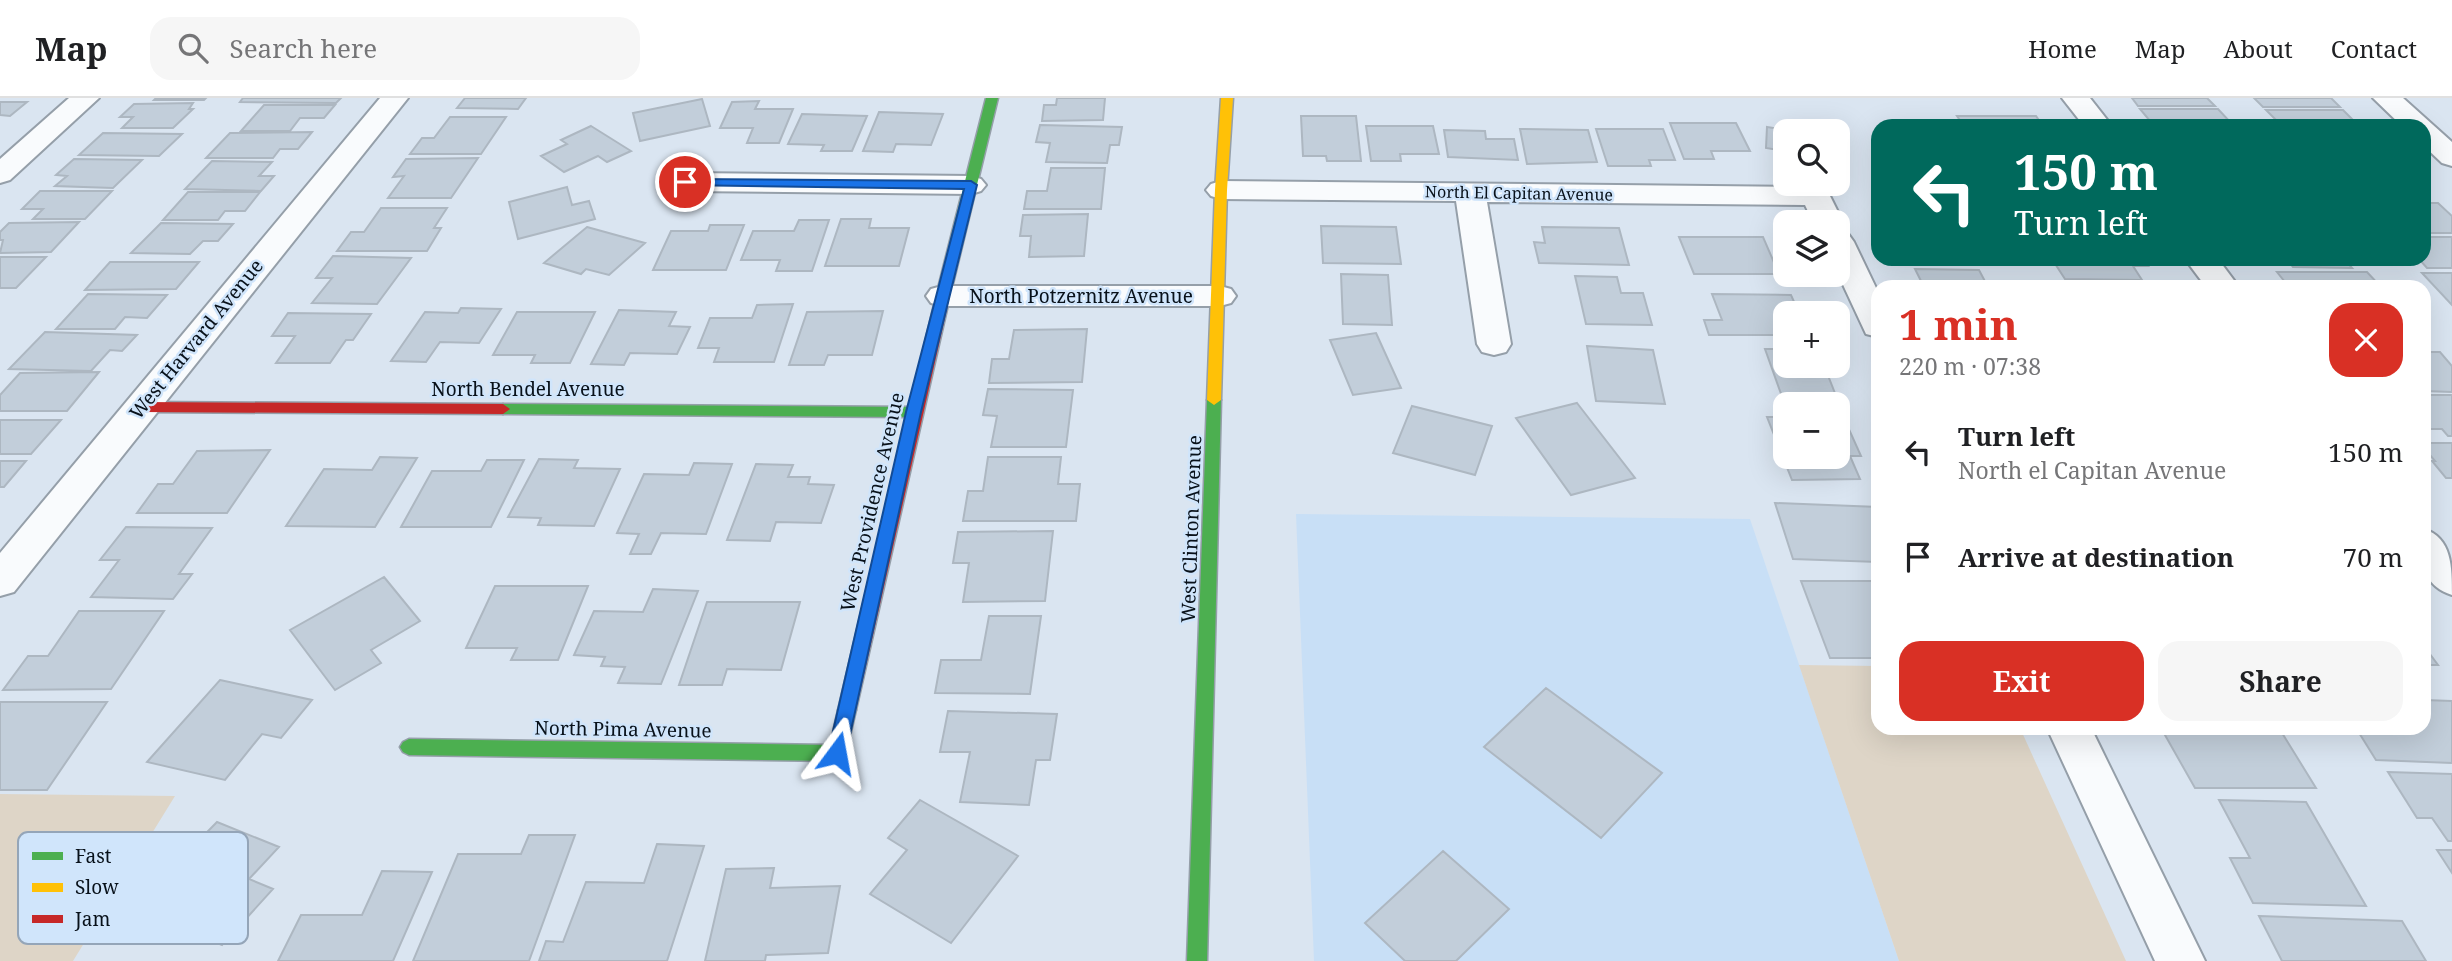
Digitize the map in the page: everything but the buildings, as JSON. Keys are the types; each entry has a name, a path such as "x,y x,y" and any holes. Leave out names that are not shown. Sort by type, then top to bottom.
{"street":[{"path":"0,174 85,98"},
{"name":"West Harvard Avenue","path":"0,581 394,98"},
{"name":"West Providence Avenue","path":"837,753 914,412 992,98"},
{"name":"West Clinton Avenue","path":"1197,961 1227,98"},
{"path":"2076,98 2092,119"},
{"path":"2387,98 2410,119"},
{"path":"2431,138 2452,157"},
{"path":"685,182 971,185"},
{"name":"North El Capitan Avenue","path":"1222,190 1470,192 1822,209"},
{"path":"1470,192 1494,344"},
{"path":"1850,267 1871,311"},
{"name":"North Potzernitz Avenue","path":"942,296 1220,296"},
{"name":"North Bendel Avenue","path":"141,407 914,412"},
{"path":"2431,552 2452,579"},
{"path":"2072,735 2180,961"},
{"name":"North Pima Avenue","path":"409,747 837,753"}],"shaded area":[{"path":"1296,514 1750,519 1899,961 1314,961"},
{"path":"1799,665 1871,666 1871,735 2023,735 2126,961 1899,961"},
{"path":"0,794 175,796 153,832 18,832 18,944 84,944 73,961 0,961"}],"traffic: fast":[{"path":"943,296 992,98"},
{"path":"1197,961 1214,400"},
{"path":"503,409 914,412"},
{"path":"409,747 837,753 847,710"}],"traffic: slow":[{"path":"1214,400 1227,98"}],"traffic: jam":[{"path":"847,710 943,296"},
{"path":"141,407 503,409"}],"route":[{"path":"685,182 971,185 914,412 837,753"}]}
